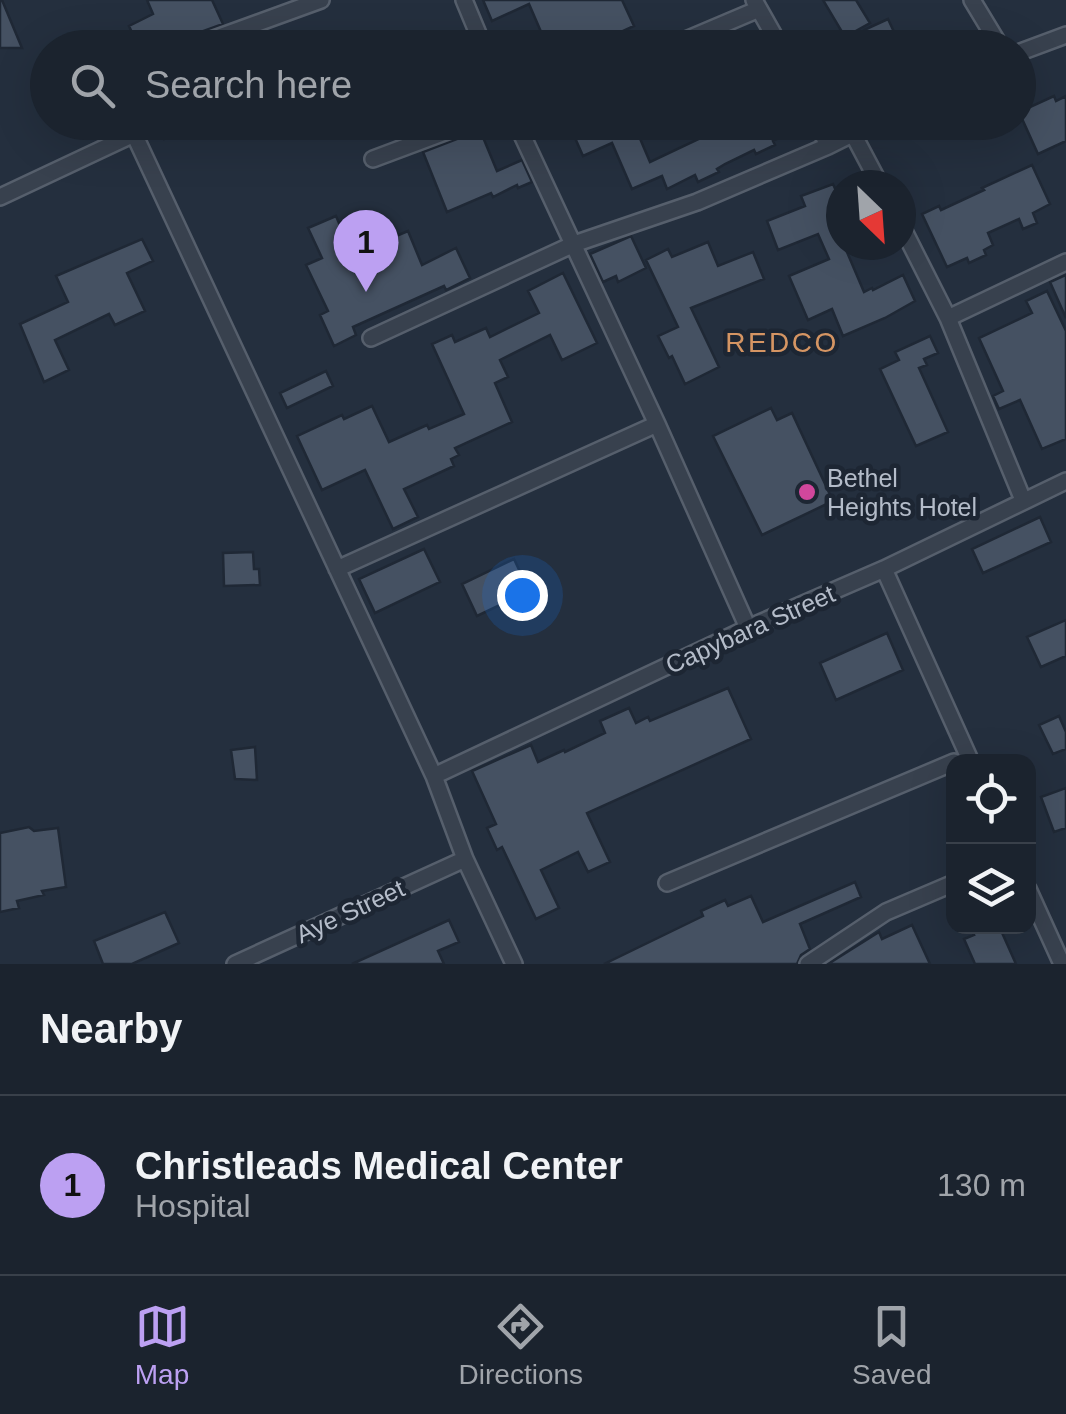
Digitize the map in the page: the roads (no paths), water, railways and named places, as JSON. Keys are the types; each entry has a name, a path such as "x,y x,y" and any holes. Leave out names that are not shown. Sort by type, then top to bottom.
{"street":[{"path":"238,30 321,0"},
{"path":"464,0 476,30"},
{"path":"972,0 990,30"},
{"path":"704,30 756,5 771,30"},
{"path":"1036,46 1066,35"},
{"path":"0,197 110,140"},
{"path":"139,140 434,776 465,859 514,964"},
{"path":"373,159 424,140"},
{"path":"525,140 748,628"},
{"path":"825,140 828,146"},
{"path":"371,338 574,244 680,209 840,140"},
{"path":"856,140 872,170"},
{"path":"916,255 948,318 1023,500"},
{"path":"948,318 1066,262"},
{"path":"337,569 657,424"},
{"name":"Capybara Street","path":"434,776 1066,481"},
{"path":"884,568 960,754"},
{"path":"667,883 946,767"},
{"name":"Aye Street","path":"235,964 465,859"},
{"path":"808,964 886,912 946,886"},
{"path":"1036,907 1062,964"}],"place":[{"name":"Christleads Medical Center","path":"366,292"},
{"name":"Bethel Heights Hotel","path":"807,492"}],"district":[{"name":"REDCO","path":"782,342"}]}
